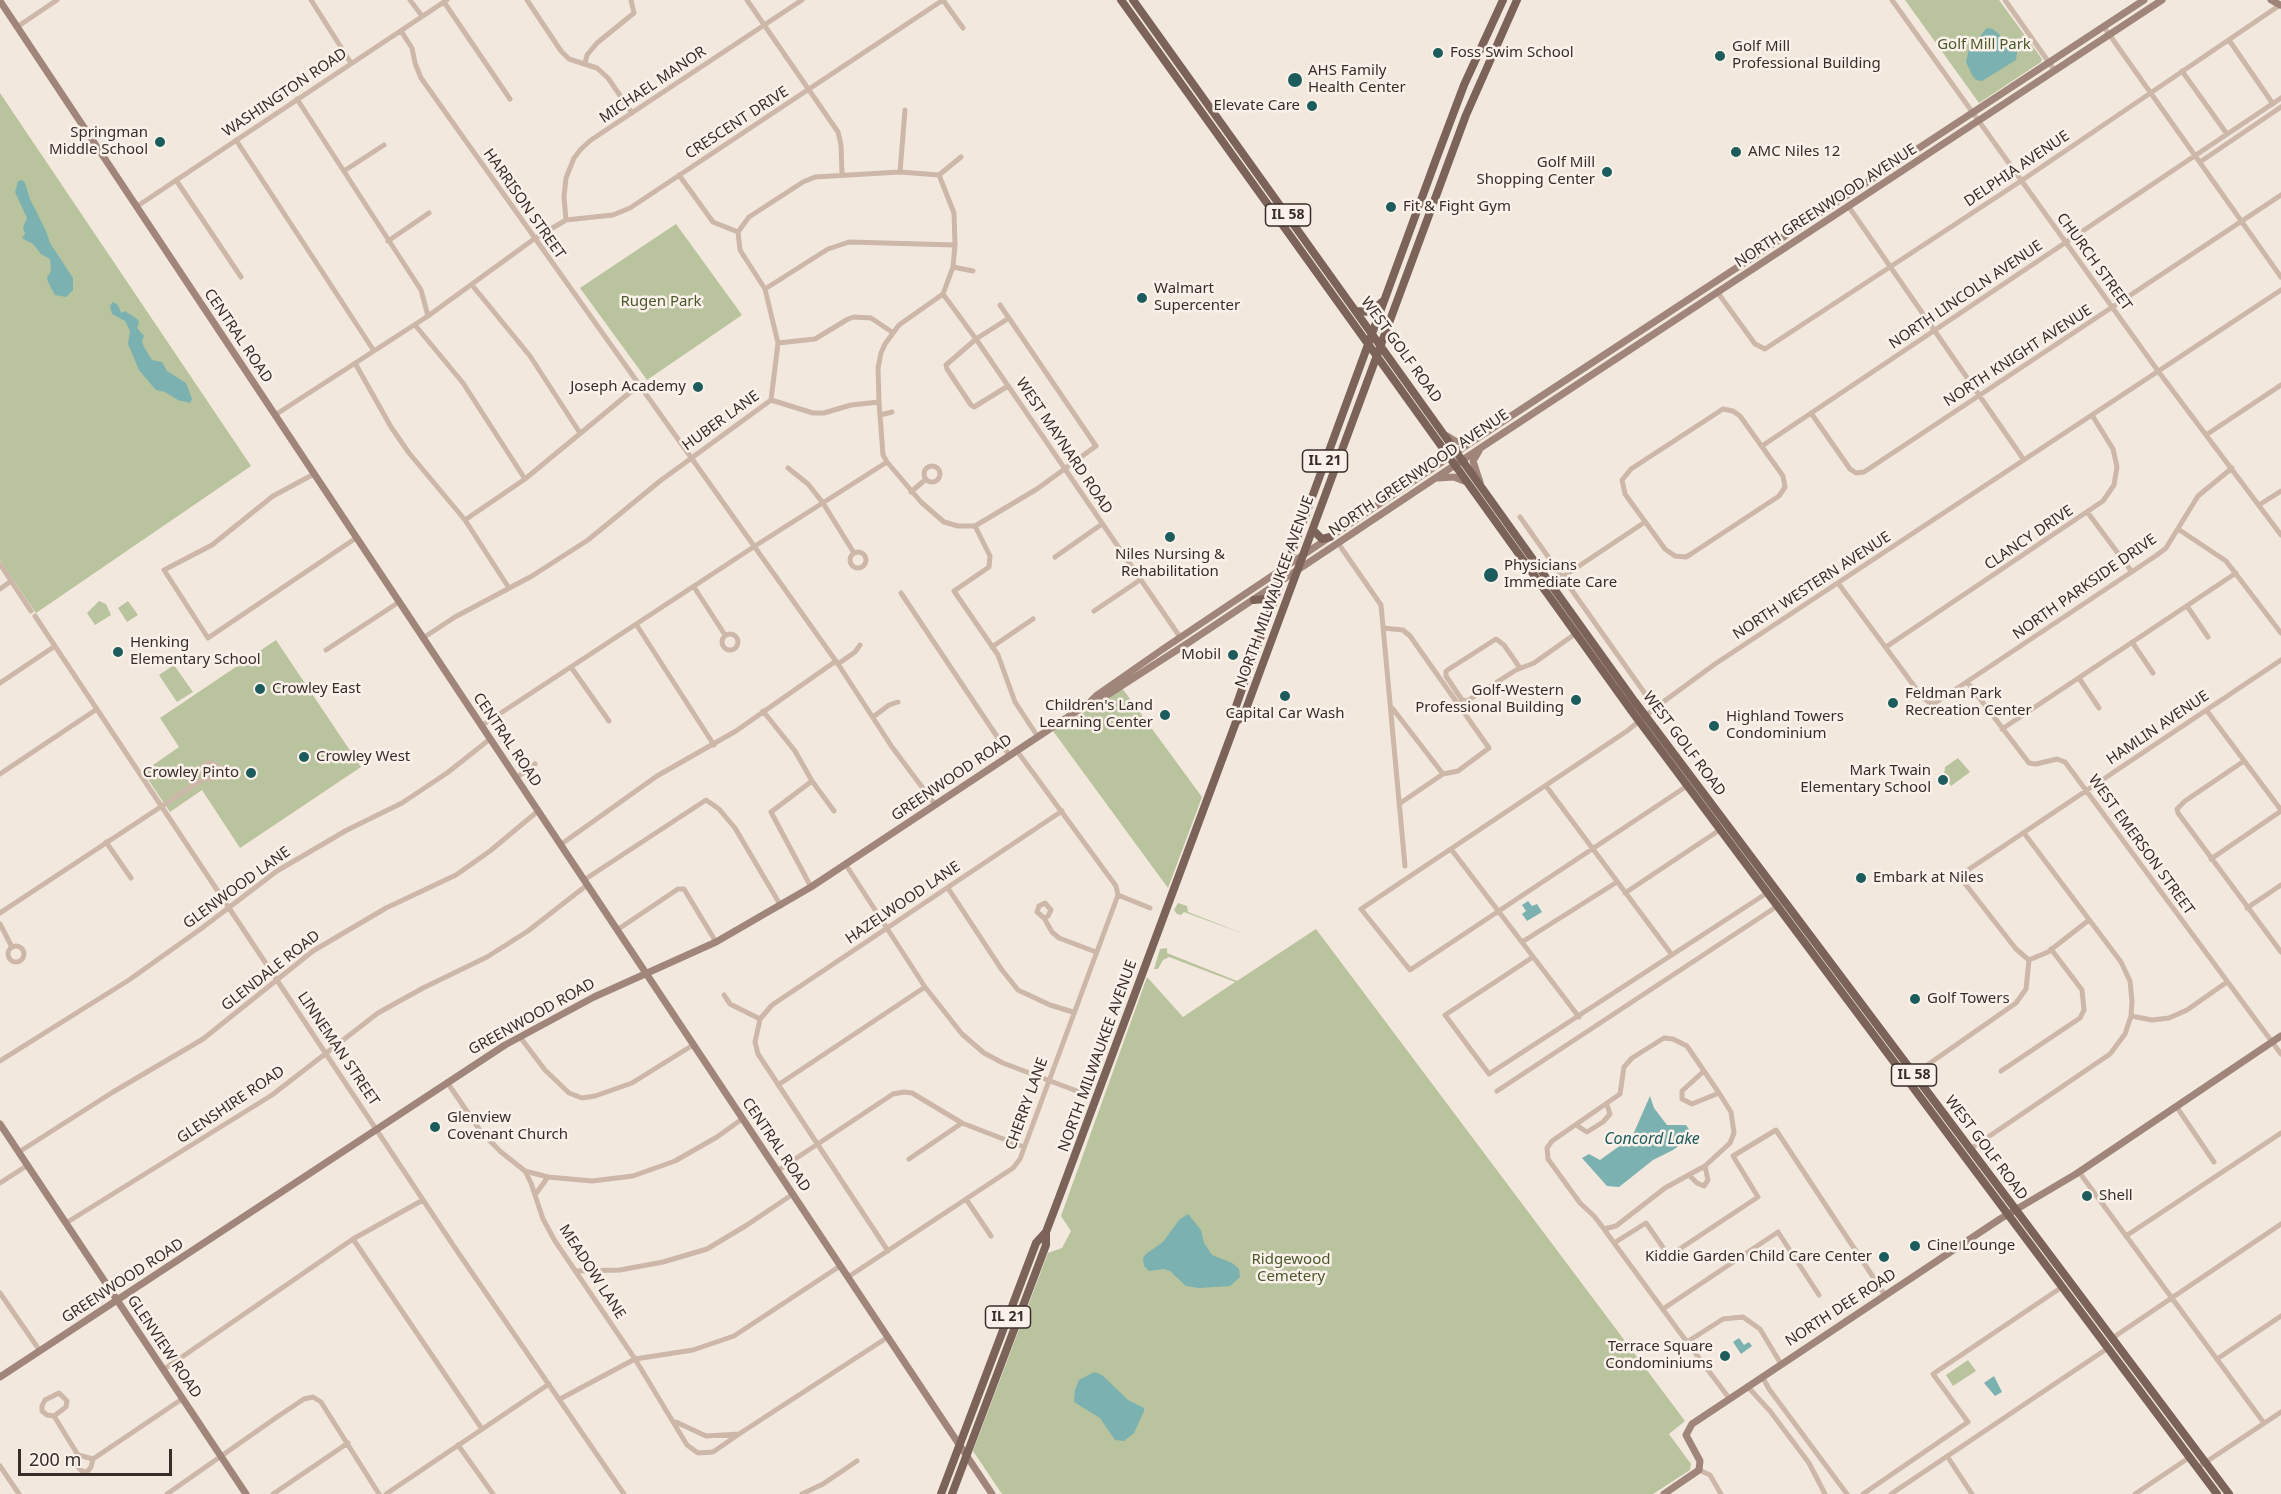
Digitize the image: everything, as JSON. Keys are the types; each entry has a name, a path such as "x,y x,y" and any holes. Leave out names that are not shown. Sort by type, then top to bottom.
{"main road":[{"name":"WEST GOLF ROAD","path":"1120,0 1639,722 1941,1125 2016,1210 2112,1338 2201,1465 2217,1494"},
{"name":"WEST GOLF ROAD","path":"1133,0 1646,716 1914,1074 2008,1214 2190,1457 2229,1494"},
{"name":"NORTH MILWAUKEE AVENUE","path":"1046,1232 1236,721 1234,712 1372,332 1464,86 1503,0"},
{"name":"NORTH MILWAUKEE AVENUE","path":"1236,721 1244,716 1469,106 1517,0"},
{"name":"NORTH GREENWOOD AVENUE","path":"1089,703 1097,694 1180,637 1470,443 2144,0"},
{"name":"NORTH GREENWOOD AVENUE","path":"1089,703 1101,699 1254,600 1463,459 2162,0"},
{"path":"2271,0 2281,5"},
{"path":"2277,0 2281,5"},
{"name":"CENTRAL ROAD","path":"0,1 992,1494"},
{"path":"1357,311 1371,312 1385,298"},
{"path":"1447,436 1455,441 1470,443"},
{"path":"1481,484 1473,460 1477,452 1488,443"},
{"path":"1435,478 1454,477 1464,481"},
{"path":"1313,530 1322,539 1330,537"},
{"path":"1254,600 1264,599 1272,606"},
{"name":"GREENWOOD ROAD","path":"0,1377 447,1082 520,1037 594,997 716,942 781,906 1089,703"},
{"name":"NORTH DEE ROAD","path":"1699,1470 1700,1461 1686,1435 1692,1424 2008,1214 2079,1172 2281,1036"},
{"name":"GLENVIEW ROAD","path":"0,1124 246,1494"},
{"name":"IL 21","path":"941,1494 1036,1243 1046,1232"},
{"name":"IL 21","path":"952,1494 1046,1245 1046,1232"},
{"path":"1664,1494 1699,1470"}],"street":[{"path":"17,27 57,0"},
{"path":"311,0 351,63"},
{"path":"410,0 422,16"},
{"path":"527,0 561,51 569,59 597,68 608,78 632,113"},
{"path":"585,63 587,55 597,43 634,13 632,0"},
{"path":"747,0 838,132 842,174"},
{"name":"MICHAEL MANOR","path":"566,220 564,187 574,158 591,140 802,0"},
{"path":"943,0 963,28"},
{"name":"CRESCENT DRIVE","path":"534,238 566,220 613,215 630,208 943,0"},
{"name":"CHURCH STREET","path":"1892,0 2158,371 2281,535"},
{"path":"2005,0 2055,71"},
{"path":"445,1 510,99"},
{"name":"WASHINGTON ROAD","path":"136,207 445,1"},
{"name":"DELPHIA AVENUE","path":"1718,293 1756,346 1765,349 2021,181 2281,5"},
{"path":"2104,27 2281,277"},
{"name":"HARRISON STREET","path":"401,31 412,48 414,63 421,78 754,546"},
{"path":"2229,40 2273,104"},
{"path":"2182,71 2227,134"},
{"name":"NORTH LINCOLN AVENUE","path":"1762,446 2281,98"},
{"path":"297,99 421,290 428,316"},
{"path":"2200,162 2281,107"},
{"path":"900,172 905,110"},
{"path":"236,140 374,351"},
{"path":"344,171 384,145"},
{"path":"679,175 713,222 738,232 749,217 803,182 825,175 842,174 900,172 939,175 961,158"},
{"path":"939,175 954,213 956,245 953,267 943,294 911,315 892,332 881,353 878,368 879,402 884,455 887,462 911,492 944,522 958,526 975,526 1037,489 1096,446 1000,304"},
{"path":"176,180 241,277"},
{"name":"NORTH KNIGHT AVENUE","path":"1810,413 1850,469 1856,473 1864,472 2281,195"},
{"path":"1849,207 2024,460"},
{"path":"388,241 429,213"},
{"name":"HUBER LANE","path":"423,638 455,617 559,560 588,540 691,458 771,400 778,343 765,289 741,254 738,232"},
{"path":"274,415 415,325 534,238"},
{"path":"765,289 828,249 849,242 956,245"},
{"path":"953,267 974,271"},
{"path":"472,285 530,356 580,433"},
{"name":"NORTH WESTERN AVENUE","path":"1499,912 1410,970 1361,909 1639,722 1715,664 2281,290"},
{"name":"WEST MAYNARD ROAD","path":"943,294 1180,637"},
{"path":"778,343 815,339 854,317 871,318 892,332"},
{"path":"1008,318 976,339 946,365 974,407 1008,386"},
{"path":"415,325 463,383 525,479"},
{"path":"356,363 374,398 409,453 465,520 509,588"},
{"path":"465,520 525,479 639,385"},
{"path":"2206,435 2281,385"},
{"path":"771,400 813,413 824,413 851,405 879,402"},
{"path":"1728,409 1733,411 1762,446 1783,476 1785,488 1783,492 1692,554 1680,558 1670,554 1622,489 1622,480 1626,472 1717,411 1728,409"},
{"path":"880,415 892,412"},
{"name":"CLANCY DRIVE","path":"1886,647 2103,501 2114,485 2118,467 2113,449 2092,415"},
{"path":"481,726 754,546 887,462"},
{"path":"788,468 808,484 823,503 854,553"},
{"name":"NORTH PARKSIDE DRIVE","path":"1886,647 1923,698 1930,704 1939,702 2162,552 2198,496 2232,468"},
{"path":"314,474 273,496 212,545 164,570 208,638 356,538"},
{"path":"911,492 926,479"},
{"path":"2259,505 2281,491"},
{"path":"2088,513 2132,572"},
{"path":"1520,517 1646,695"},
{"path":"1543,590 1645,522"},
{"path":"1055,557 1102,524"},
{"path":"975,526 990,556 989,567 954,591 998,655 1015,702 1038,737"},
{"path":"2178,529 2216,553 2236,573 2281,633"},
{"path":"1338,543 1381,604 1405,866"},
{"path":"754,546 837,663 892,747 934,803"},
{"name":"LINNEMAN STREET","path":"0,564 515,1338 560,1399 624,1494"},
{"path":"2002,729 2236,573"},
{"path":"1094,611 1140,580"},
{"path":"0,589 11,581"},
{"path":"1838,583 1886,647"},
{"path":"694,587 726,635"},
{"path":"901,593 1010,756"},
{"path":"326,650 399,602"},
{"path":"2187,606 2208,637"},
{"path":"992,647 1033,619"},
{"path":"636,624 714,745"},
{"path":"1383,628 1403,630 1410,636 1489,748 1458,771 1443,774 1399,804"},
{"path":"1520,668 1504,645 1496,639 1446,671 1446,676 1462,700 1467,700 1520,668 1534,663 1575,634"},
{"path":"2132,642 2153,673"},
{"path":"561,845 657,776 714,745 855,652 860,645"},
{"path":"0,683 55,646"},
{"name":"HAMLIN AVENUE","path":"2029,960 2016,949 1959,876 2281,660"},
{"path":"571,667 609,721"},
{"path":"2079,678 2098,708"},
{"name":"WEST EMERSON STREET","path":"1968,682 2029,763 2061,760 2281,1054"},
{"path":"873,717 898,702"},
{"path":"1391,708 1443,774"},
{"path":"0,774 97,709"},
{"path":"764,711 795,751 812,781 834,811"},
{"path":"2207,711 2281,810 2211,859"},
{"name":"GLENWOOD LANE","path":"0,1061 129,980 277,871 347,830 402,803 447,773 490,739"},
{"path":"1017,751 1116,886 1118,895 1150,908"},
{"path":"2244,761 2185,801 2177,809 2180,817 2281,952"},
{"path":"516,778 535,764"},
{"path":"0,913 206,777"},
{"path":"811,887 769,810 812,781"},
{"path":"1546,786 1672,955"},
{"path":"1499,912 1687,786"},
{"path":"585,882 706,800 719,809 735,828 781,906"},
{"name":"GLENDALE ROAD","path":"19,1152 202,1039 313,951 346,930 456,875 490,851 538,811"},
{"name":"HAZELWOOD LANE","path":"760,1019 772,1005 1062,811"},
{"path":"1625,893 1728,826"},
{"path":"1966,1151 2110,1054 2125,1034 2131,1016 2131,991 2126,971 2024,833"},
{"path":"106,842 131,879"},
{"path":"1451,849 1579,1017"},
{"path":"846,864 925,987 951,1022 984,1053 1082,1093"},
{"name":"GLENSHIRE ROAD","path":"66,1223 272,1095 378,1013 423,987 487,957 528,932 585,882"},
{"path":"1522,942 1617,882"},
{"path":"2247,908 2281,885"},
{"path":"948,888 1002,970 1018,990 1050,1005 1074,1012"},
{"path":"617,930 678,889 684,889 716,942"},
{"path":"1533,957 1445,1015 1489,1074 1767,892"},
{"name":"CHERRY LANE","path":"848,1277 1013,1167 1020,1159 1118,895"},
{"path":"1497,1090 1785,901"},
{"path":"1044,918 1059,939 1096,952"},
{"path":"1906,1079 2016,1003 2026,989 2029,960 2051,949 2089,920"},
{"path":"0,924 12,947"},
{"path":"2001,1071 2080,1018 2084,1010 2082,990 2051,949"},
{"path":"2131,1016 2152,1020 2169,1018 2187,1010 2227,982"},
{"path":"778,1085 925,987"},
{"path":"724,995 730,1004 760,1019 755,1042 758,1054 888,1251"},
{"path":"520,1037 568,1093 582,1098 595,1096 632,1083 693,1045"},
{"path":"1604,1229 1616,1226 1665,1188 1705,1166 1730,1143 1734,1133 1731,1112 1719,1093 1687,1046 1673,1039 1664,1038 1632,1058 1624,1067 1620,1094 1552,1141 1547,1148 1548,1159 1580,1203 1604,1229 1730,1398"},
{"path":"1704,1071 1682,1091 1682,1099 1692,1104 1719,1093"},
{"path":"447,1082 481,1132 501,1152 525,1171 548,1177 592,1181 611,1180 644,1173 696,1150 742,1119"},
{"path":"777,1171 892,1094 912,1093 962,1123 1024,1147"},
{"path":"1576,1125 1580,1130 1587,1132 1603,1122 1610,1114 1607,1105"},
{"path":"2176,1106 2214,1162"},
{"path":"909,1159 962,1123"},
{"path":"1614,1243 1646,1223 1669,1256 1758,1197 1733,1156 1776,1130 1885,1295"},
{"path":"2126,1236 2281,1133"},
{"path":"0,1184 28,1165"},
{"path":"1689,1175 1696,1183 1704,1186 1708,1180 1705,1166"},
{"name":"MEADOW LANE","path":"525,1171 547,1226 635,1359 687,1445 698,1453 713,1452 739,1434"},
{"path":"2079,1172 2264,1423"},
{"path":"534,1195 548,1177"},
{"path":"576,1271 620,1270 663,1262 707,1249 747,1226 793,1194"},
{"path":"966,1199 991,1236"},
{"path":"163,1370 353,1239 423,1200"},
{"path":"1891,1494 2106,1346 2112,1338 2281,1224"},
{"path":"1663,1309 1778,1232 1819,1295"},
{"path":"353,1239 482,1429"},
{"path":"560,1399 635,1359 693,1350 734,1336 840,1266"},
{"path":"1863,1494 1968,1422 1933,1374 2062,1287"},
{"path":"0,1293 39,1352"},
{"path":"2217,1359 2281,1316"},
{"path":"1687,1342 1723,1319 1743,1317 1760,1329 1781,1364"},
{"path":"674,1421 706,1436 739,1434 888,1337"},
{"path":"1762,1376 1769,1389 1847,1494"},
{"path":"386,1494 549,1384"},
{"path":"1748,1386 1809,1463 1825,1494"},
{"path":"59,1394 67,1401 66,1407 54,1416 42,1411 42,1406 45,1400 59,1394"},
{"path":"167,1494 220,1455 304,1399 313,1397 321,1402 379,1494"},
{"path":"54,1416 78,1455 77,1466 83,1472 91,1467 93,1459 182,1399"},
{"path":"2201,1465 2281,1412"},
{"path":"273,1494 348,1443"},
{"path":"458,1445 493,1494"},
{"path":"78,1455 93,1459"},
{"path":"1947,1456 1972,1494"},
{"path":"2135,1494 2190,1457"},
{"path":"802,1494 823,1484 857,1461"},
{"path":"0,1466 19,1494"},
{"path":"1699,1470 1710,1475 1721,1494"}],"green space":[{"name":"Golf Mill Park","path":"1905,0 1999,0 2042,59 2041,62 1979,103"},
{"path":"0,93 251,466 36,613 0,560"},
{"name":"Rugen Park","path":"676,224 742,315 647,380 580,288"},
{"path":"99,601 106,604 111,615 95,625 87,613"},
{"path":"128,601 138,615 127,622 118,608"},
{"path":"276,640 361,767 240,848 202,790 170,812 143,772 179,747 160,718"},
{"path":"174,665 193,692 177,702 159,675"},
{"path":"1122,688 1202,797 1168,888 1053,731"},
{"path":"1958,758 1970,772 1951,786 1944,776 1945,767"},
{"path":"1178,903 1187,906 1188,912 1247,935 1184,912 1181,915 1177,914 1174,910"},
{"name":"Ridgewood Cemetery","path":"1316,929 1685,1421 1669,1434 1691,1464 1690,1470 1653,1494 1002,1494 973,1451 1048,1253 1062,1248 1071,1231 1061,1216 1147,977 1183,1017 1235,982 1169,957 1163,960 1158,969 1154,969 1160,949 1167,948 1167,953 1237,981"},
{"path":"1968,1360 1976,1371 1953,1386 1946,1375"}],"water":[{"path":"1987,28 1993,29 2000,35 2002,42 2009,43 2016,48 2017,53 2016,60 1982,81 1976,80 1966,62 1969,49"},
{"path":"22,180 50,243 73,278 73,290 66,297 55,295 48,282 47,278 51,271 50,259 41,254 33,244 22,238 25,234 23,227 27,218 15,192 18,181"},
{"path":"113,302 118,305 121,313 125,311 137,319 139,322 137,328 144,336 142,341 144,347 152,360 162,362 167,371 186,383 192,399 190,403 156,390 139,370 128,344 130,331 125,321 112,314 110,306"},
{"path":"1528,901 1532,906 1537,904 1542,912 1527,921 1522,914 1526,911 1522,905"},
{"name":"Concord Lake","path":"1650,1096 1654,1108 1667,1125 1686,1125 1693,1135 1673,1150 1653,1160 1619,1187 1607,1186 1582,1158 1589,1154 1600,1160 1632,1137"},
{"path":"1188,1214 1201,1230 1204,1243 1212,1255 1232,1263 1239,1269 1240,1277 1230,1286 1199,1288 1186,1286 1170,1271 1164,1269 1149,1271 1144,1266 1143,1258 1146,1254 1163,1242 1179,1220"},
{"path":"1739,1338 1744,1345 1749,1342 1752,1346 1741,1354 1733,1342"},
{"path":"1094,1372 1102,1375 1128,1400 1144,1408 1134,1433 1124,1441 1115,1440 1100,1418 1074,1402 1079,1380"},
{"path":"1994,1376 2002,1392 1995,1396 1984,1383"}],"place":[{"name":"Foss Swim School","path":"1438,53"},
{"name":"Golf Mill Professional Building","path":"1720,56"},
{"name":"AHS Family Health Center","path":"1295,80"},
{"name":"Elevate Care","path":"1312,106"},
{"name":"Springman Middle School","path":"160,142"},
{"name":"AMC Niles 12","path":"1736,152"},
{"name":"Golf Mill Shopping Center","path":"1607,172"},
{"name":"Fit & Fight Gym","path":"1391,207"},
{"name":"Walmart Supercenter","path":"1142,298"},
{"name":"Joseph Academy","path":"698,387"},
{"name":"Niles Nursing & Rehabilitation","path":"1170,537"},
{"name":"Physicians Immediate Care","path":"1491,575"},
{"name":"Henking Elementary School","path":"118,652"},
{"name":"Mobil","path":"1233,655"},
{"name":"Crowley East","path":"260,689"},
{"name":"Capital Car Wash","path":"1285,696"},
{"name":"Golf-Western Professional Building","path":"1576,700"},
{"name":"Feldman Park Recreation Center","path":"1893,703"},
{"name":"Children's Land Learning Center","path":"1165,715"},
{"name":"Highland Towers Condominium","path":"1714,726"},
{"name":"Crowley West","path":"304,757"},
{"name":"Crowley Pinto","path":"251,773"},
{"name":"Mark Twain Elementary School","path":"1943,780"},
{"name":"Embark at Niles","path":"1861,878"},
{"name":"Golf Towers","path":"1915,999"},
{"name":"Glenview Covenant Church","path":"435,1127"},
{"name":"Shell","path":"2087,1196"},
{"name":"Cine Lounge","path":"1915,1246"},
{"name":"Kiddie Garden Child Care Center","path":"1884,1257"},
{"name":"Terrace Square Condominiums","path":"1725,1356"}]}
